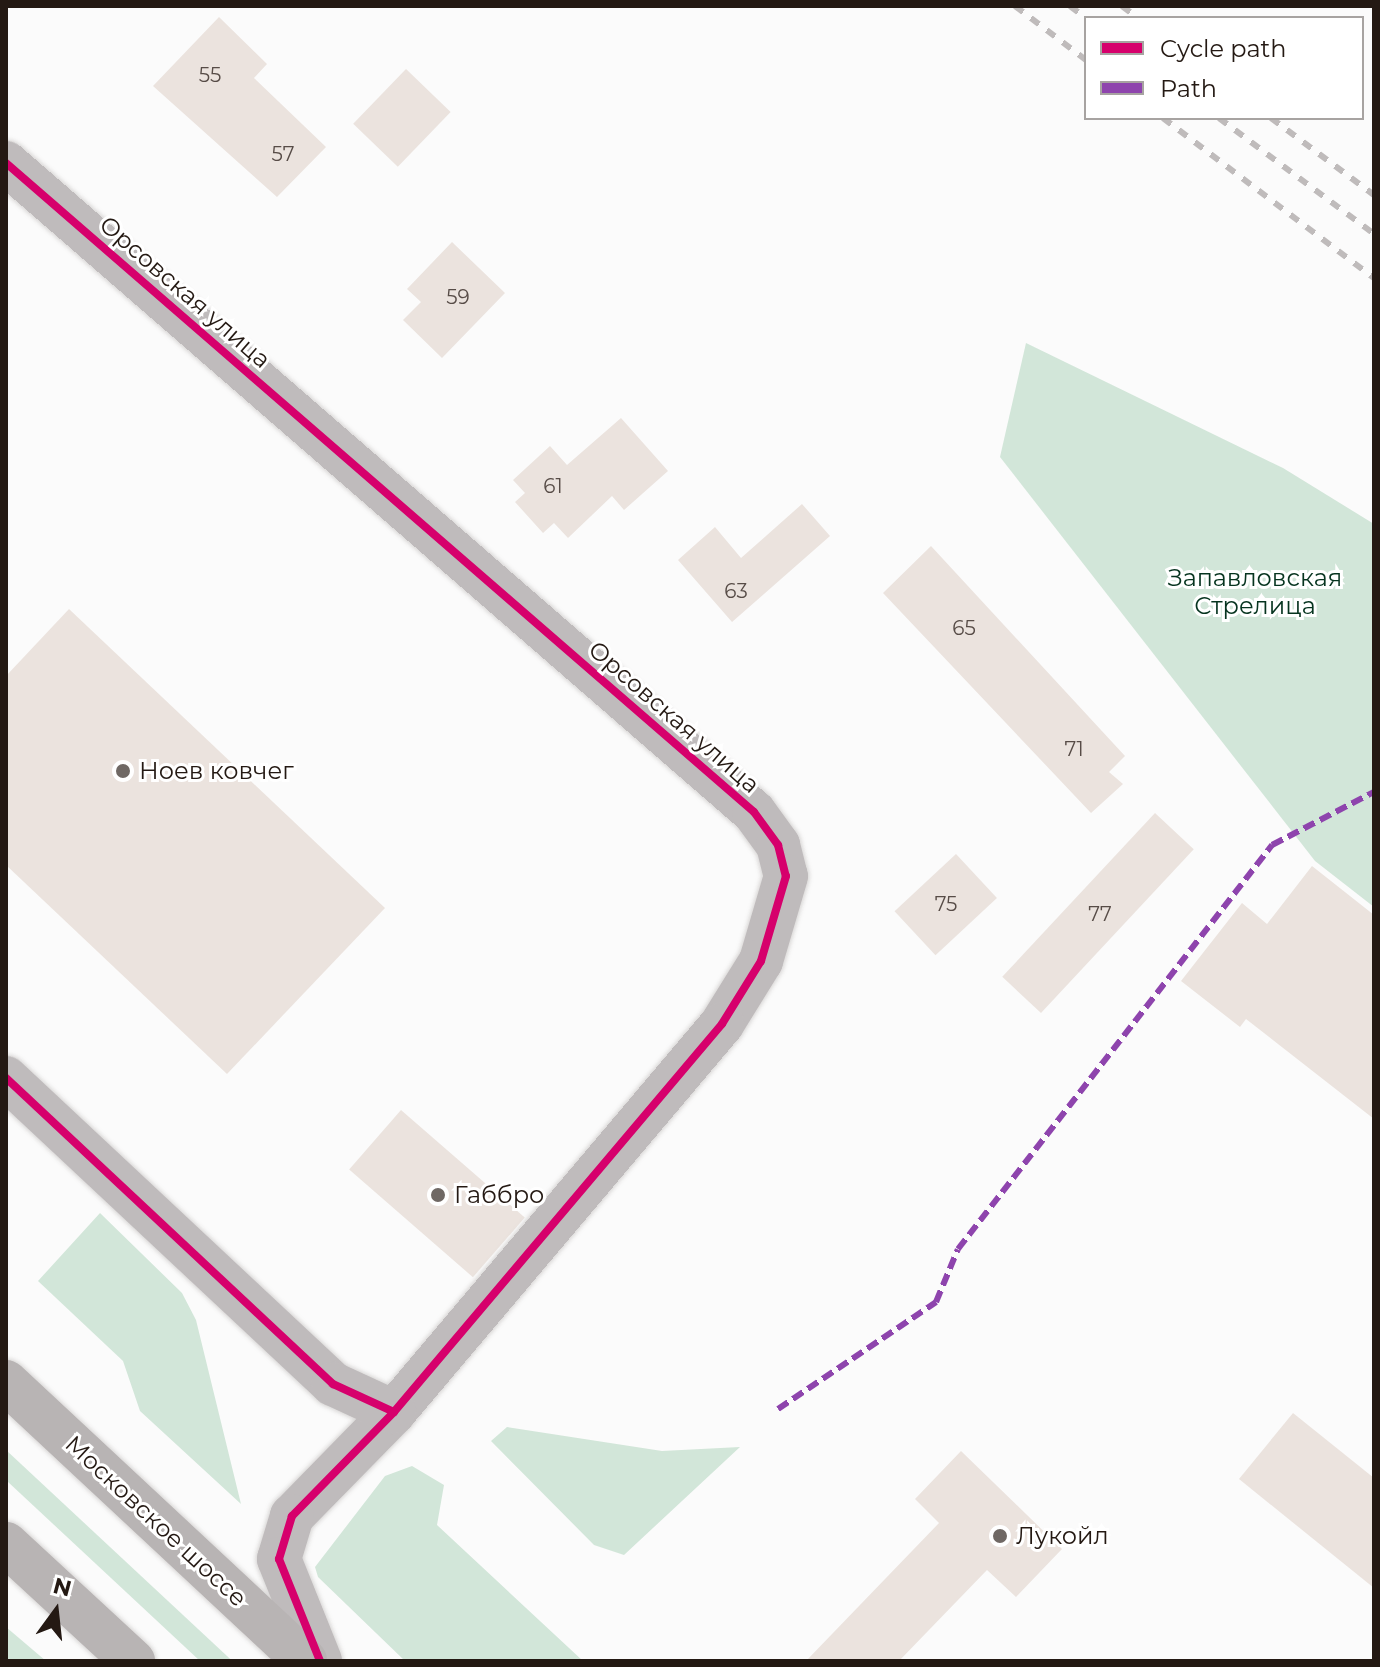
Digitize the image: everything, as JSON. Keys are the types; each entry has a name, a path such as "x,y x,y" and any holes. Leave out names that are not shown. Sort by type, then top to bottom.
{"main road":[{"name":"Московское шоссе","path":"6,1382 305,1661"},
{"path":"6,1544 133,1661"}],"street":[{"name":"Орсовская улица","path":"6,163 754,812 778,845 786,876 781,910 722,1024 394,1412 281,1536 279,1559 320,1661"},
{"path":"6,1078 333,1384 394,1412"}],"green space":[{"name":"Запавловская Стрелица","path":"1026,343 1283,468 1374,524 1374,907 1315,861 1000,457"},
{"path":"100,1213 182,1293 196,1320 241,1504 140,1411 123,1361 38,1281"},
{"path":"507,1427 662,1451 740,1447 624,1555 594,1545 491,1441"},
{"path":"6,1450 232,1661 200,1661 6,1480"},
{"path":"412,1466 444,1485 437,1525 583,1661 405,1661 318,1577 315,1567 385,1476"},
{"path":"6,1627 46,1661 6,1661"}],"building":[{"path":"219,17 267,64 254,78 326,147 277,197 153,86"},
{"path":"406,69 451,112 398,167 353,124"},
{"path":"452,242 505,293 442,358 403,320 421,302 407,289"},
{"path":"621,418 668,471 624,510 612,496 568,538 554,523 543,533 515,502 525,493 513,480 550,446 567,465"},
{"path":"802,504 830,536 732,622 678,560 715,527 741,558"},
{"path":"931,546 1125,756 1109,772 1123,784 1091,813 883,593"},
{"name":"Ноев ковчег","path":"69,609 385,908 227,1074 6,865 6,676"},
{"path":"1155,813 1194,849 1041,1013 1002,977"},
{"path":"956,854 997,898 935,955 895,911"},
{"path":"1312,866 1374,915 1374,1119 1246,1019 1240,1027 1181,981 1242,903 1267,924"},
{"name":"Габбро","path":"401,1110 525,1218 473,1277 349,1170"},
{"path":"1293,1413 1374,1478 1374,1588 1239,1479"},
{"path":"961,1451 1062,1549 1016,1597 987,1570 899,1661 806,1661 939,1523 915,1499"}],"railway":[{"path":"1015,6 1084,58"},
{"path":"1070,6 1084,16"},
{"path":"1122,6 1135,16"},
{"path":"1166,120 1374,278"},
{"path":"1222,120 1374,234"},
{"path":"1274,120 1374,195"}],"marked path":[{"path":"778,1409 936,1302 958,1249 1272,845 1374,792"}],"cycle path":[{"path":"6,163 754,812 778,845 786,876 761,961 722,1024 394,1412 292,1516 279,1559 320,1661"},
{"path":"6,1078 333,1384 394,1412"}],"place":[{"name":"Ноев ковчег","path":"123,771"},
{"name":"Габбро","path":"438,1195"},
{"name":"Лукойл","path":"1000,1536"}]}
